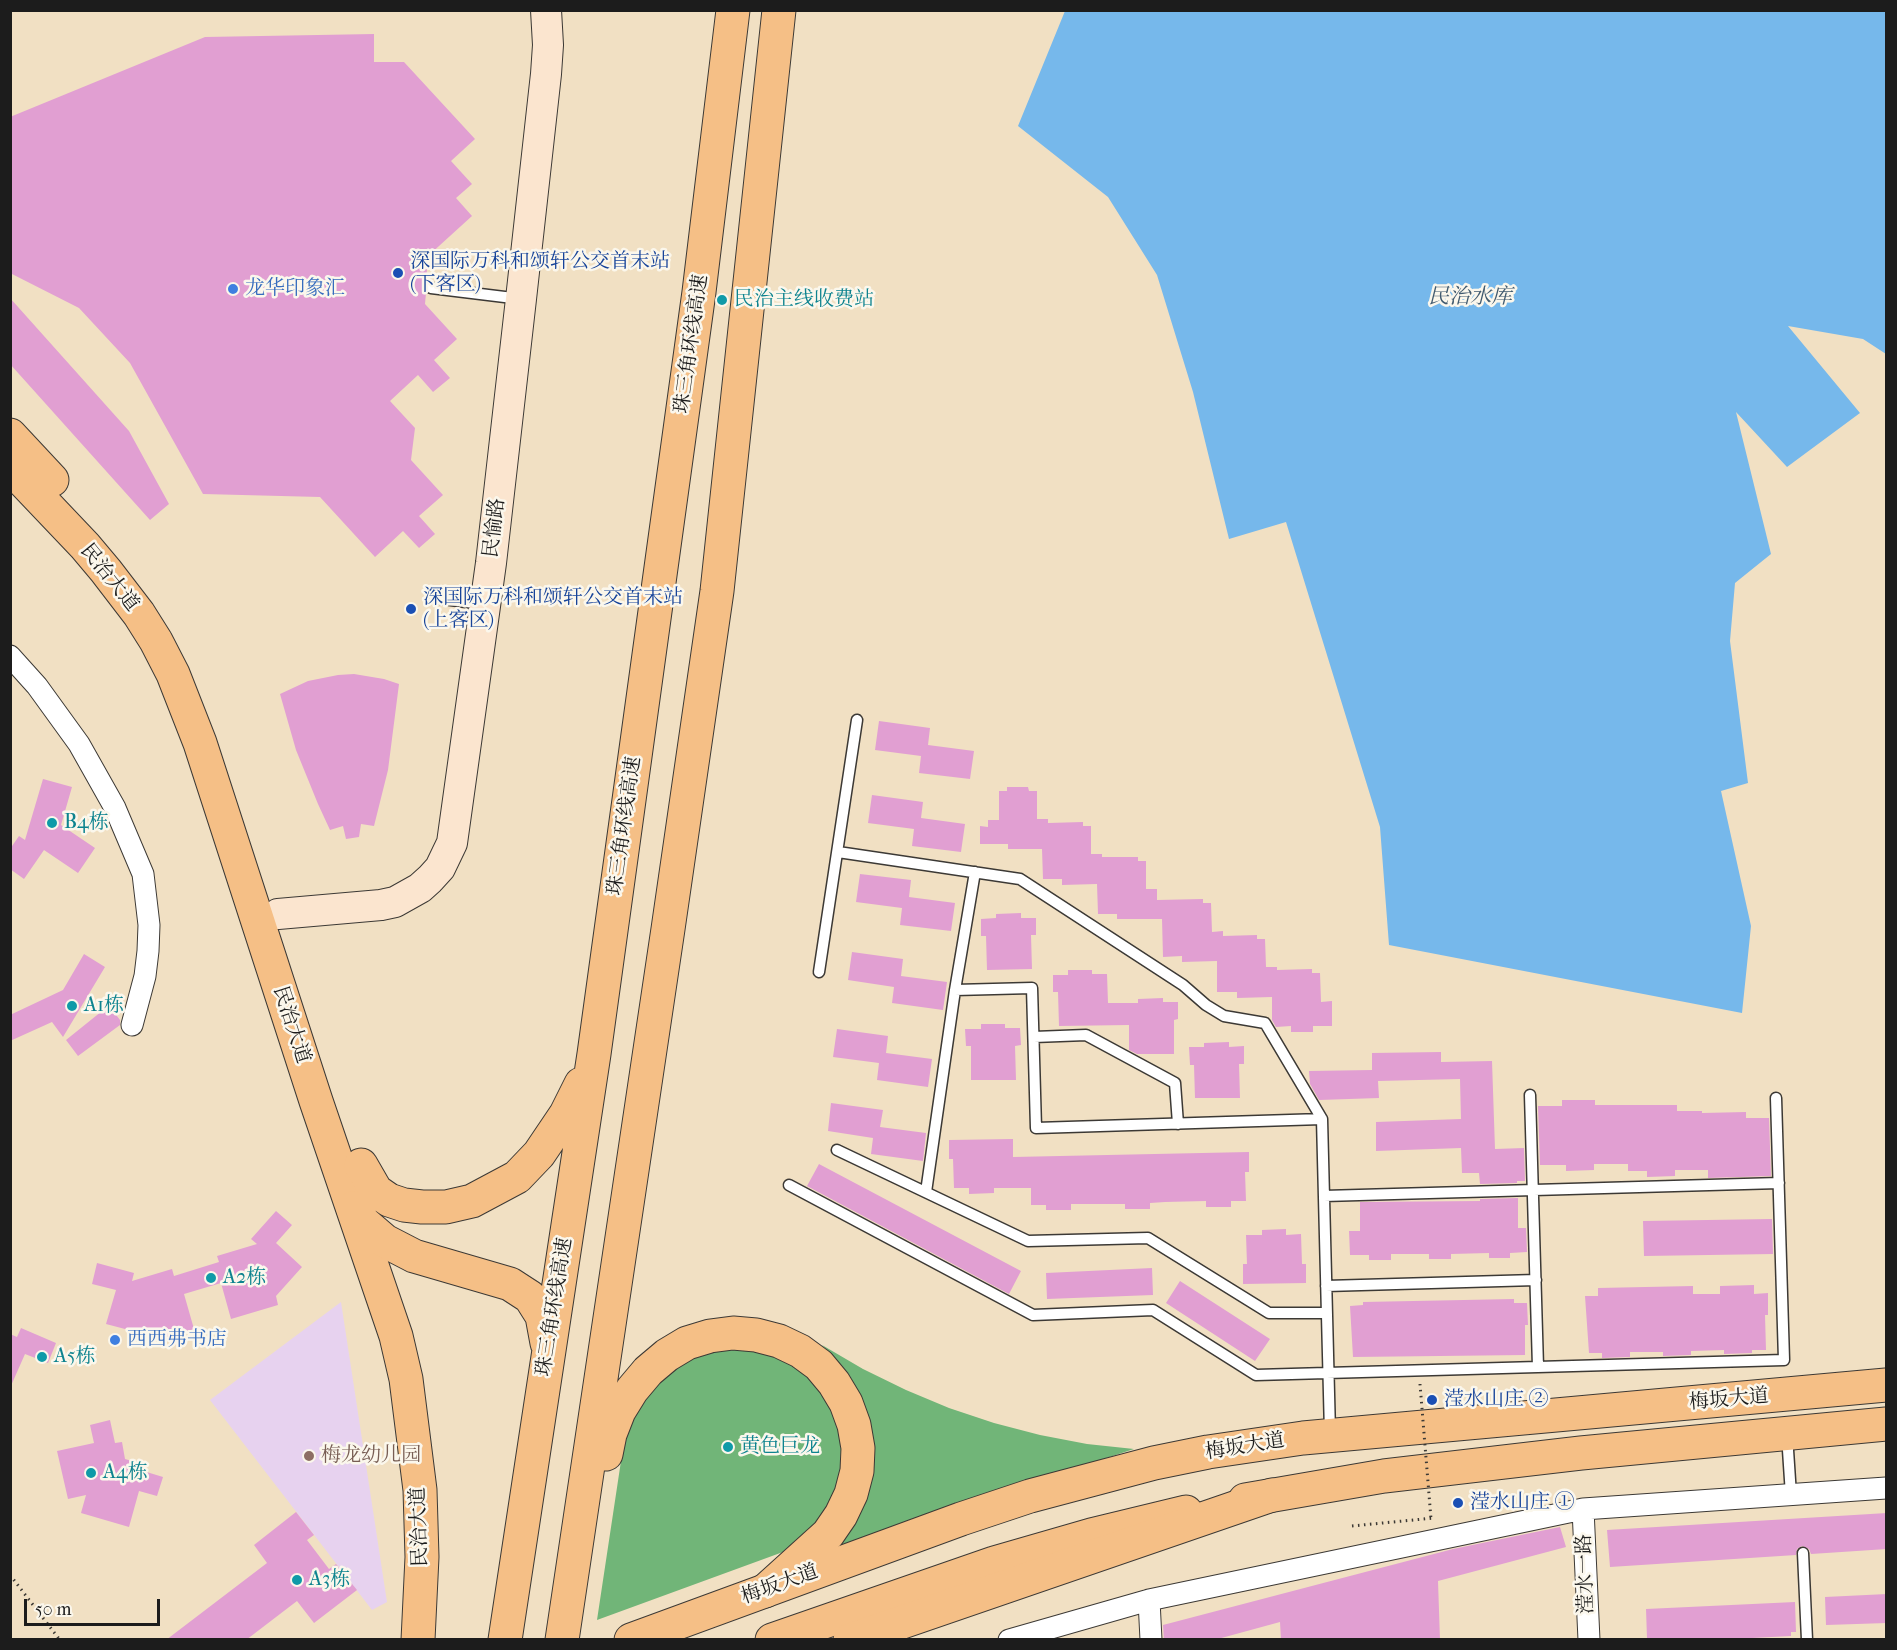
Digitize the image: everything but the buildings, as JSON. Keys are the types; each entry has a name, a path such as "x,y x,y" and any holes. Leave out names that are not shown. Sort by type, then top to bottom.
{"main road":[{"name":"珠三角环线高速","path":"505,1640 594,1054 699,292 733,10"},
{"path":"562,1640 717,591 779,10"},
{"name":"民治大道","path":"10,435 127,562 172,624 206,697 361,1165 376,1191 389,1200 397,1202 422,1207 446,1207 472,1201 517,1177 539,1154 566,1114 594,1054"},
{"name":"民治大道","path":"10,467 112,578 156,641 173,674 200,743 316,1101 388,1306 406,1379 420,1490 422,1557 418,1640"},
{"path":"353,1208 364,1223 385,1241 414,1256 510,1284 530,1297 542,1316 547,1335 548,1353"},
{"path":"578,1640 605,1458 610,1434 619,1411 632,1390 648,1371 667,1355 687,1344 710,1336 733,1333 756,1335 779,1341 800,1351 819,1365 834,1383 846,1402 854,1425 858,1448 857,1471 851,1494 841,1515 828,1534 765,1591"},
{"name":"梅坂大道","path":"638,1637 1030,1496 1100,1476 1208,1452 1330,1435 1887,1385"},
{"name":"梅坂大道","path":"772,1640 994,1563 1190,1510 1384,1476 1581,1453 1887,1424"},
{"path":"850,1640 1272,1495"}],"street":[{"name":"民愉路","path":"278,914 395,902 420,888 440,868 452,843 485,605 521,299 546,74 548,45 546,10"},
{"path":"10,656 37,686 79,744 115,808 143,874 148,951 145,976 132,1025"},
{"path":"1009,1640 1149,1600 1583,1509 1887,1488"},
{"name":"滢水一路","path":"1583,1509 1589,1640"},
{"path":"1149,1600 1151,1640"}],"lane":[{"path":"431,288 521,299"},
{"path":"435,598 485,605"},
{"path":"819,972 857,720"},
{"path":"838,852 1020,879 1183,985 1206,1005 1224,1016 1265,1023 1322,1119 1330,1435"},
{"path":"926,1192 955,990 975,872"},
{"path":"955,990 1032,988 1036,1128 1322,1119"},
{"path":"1034,1037 1086,1035 1176,1083 1178,1124"},
{"path":"1530,1095 1538,1367"},
{"path":"789,1185 1033,1315 1153,1310 1256,1375 1784,1360 1776,1098"},
{"path":"837,1150 1028,1241 1148,1238 1269,1314 1327,1314"},
{"path":"1324,1196 1779,1183"},
{"path":"1326,1286 1536,1280"},
{"path":"1787,1434 1791,1495"},
{"path":"1803,1553 1807,1640"}],"path":[{"path":"1352,1526 1431,1519 1420,1384"},
{"path":"10,1575 60,1640"}],"shaded area":[{"name":"梅龙幼儿园","path":"341,1302 387,1602 372,1610 210,1400"}],"green space":[{"path":"822,1345 906,1390 994,1423 1087,1444 1134,1449 840,1545 867,1499 873,1473 874,1447 870,1421 861,1396 848,1373"},
{"path":"754,1351 773,1356 791,1365 807,1377 821,1392 838,1429 841,1449 836,1488 827,1507 815,1523 783,1552 597,1620 621,1461 634,1418 645,1399 676,1368 694,1358 713,1352"}],"water":[{"name":"民治水库","path":"1065,11 1886,11 1886,354 1863,339 1788,326 1860,413 1787,467 1736,412 1771,554 1735,583 1730,641 1748,783 1721,791 1751,926 1742,1013 1389,945 1380,827 1286,522 1229,539 1193,392 1157,275 1108,197 1018,126"}],"place":[{"name":"深国际万科和颂轩公交首末站 (下客区)","path":"398,273"},
{"name":"龙华印象汇","path":"233,289"},
{"name":"民治主线收费站","path":"722,300"},
{"name":"深国际万科和颂轩公交首末站 (上客区)","path":"411,609"},
{"name":"B4栋","path":"52,823"},
{"name":"A1栋","path":"72,1006"},
{"name":"A2栋","path":"211,1278"},
{"name":"西西弗书店","path":"115,1340"},
{"name":"A5栋","path":"42,1357"},
{"name":"滢水山庄 ②","path":"1432,1400"},
{"name":"黄色巨龙","path":"728,1447"},
{"name":"梅龙幼儿园","path":"309,1456"},
{"name":"A4栋","path":"91,1473"},
{"name":"滢水山庄 ①","path":"1458,1503"},
{"name":"A3栋","path":"297,1580"}]}
